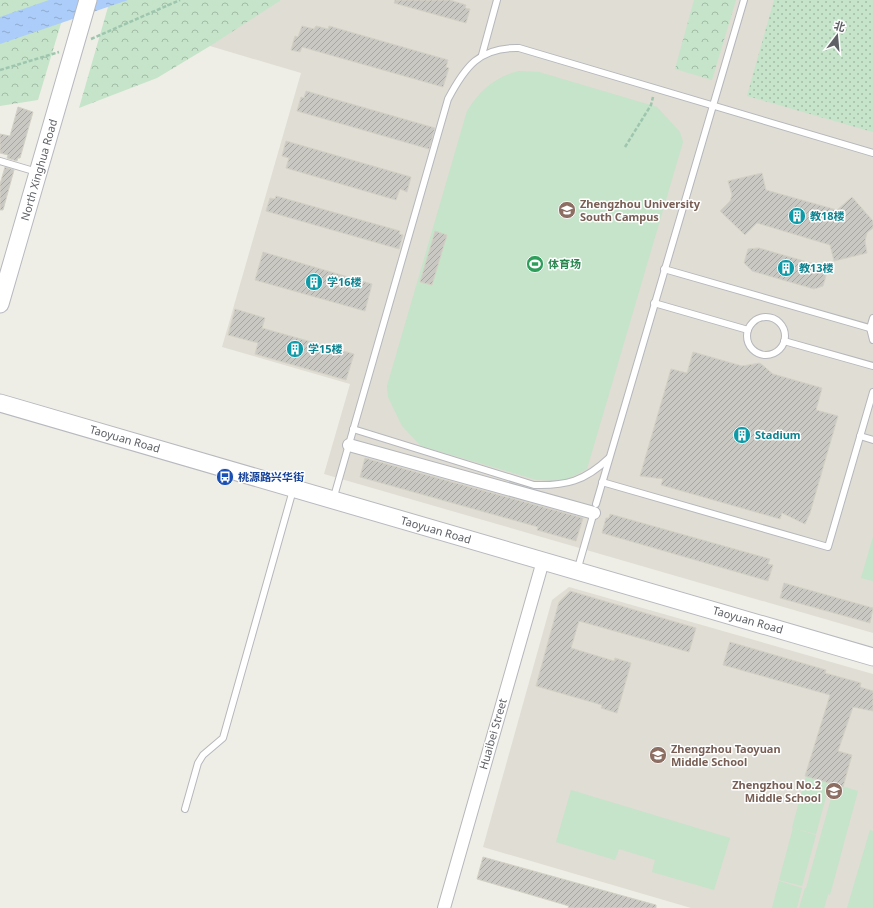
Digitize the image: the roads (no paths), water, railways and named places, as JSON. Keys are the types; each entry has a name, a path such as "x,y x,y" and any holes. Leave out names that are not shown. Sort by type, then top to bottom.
{"street":[{"name":"North Xinghua Road","path":"0,304 8,264 38,172 88,0"},
{"name":"Taoyuan Road","path":"0,403 873,656"},
{"path":"348,445 595,509"},
{"name":"Huaibei Street","path":"444,908 543,561"}],"lane":[{"path":"482,54 497,0"},
{"path":"577,570 744,0"},
{"path":"333,500 448,99 460,77 472,62 482,54 493,51 519,48 873,152"},
{"path":"0,161 38,172"},
{"path":"664,269 872,329"},
{"path":"654,303 748,330"},
{"path":"766,317 772,318 782,325 784,340 778,351 768,355 762,354 752,348 749,343 748,330 755,321 766,317"},
{"path":"873,318 873,340"},
{"path":"784,340 873,366"},
{"path":"602,482 828,547 873,392"},
{"path":"353,429 534,485 556,486 576,482 599,468 610,457"},
{"path":"860,436 873,440"},
{"path":"185,809 198,763 203,755 222,738 293,488"}],"water":[{"path":"49,0 128,0 0,44 0,17"}],"place":[{"name":"Zhengzhou University South Campus","path":"567,210"},
{"name":"教18楼","path":"797,216"},
{"name":"体育场","path":"535,264"},
{"name":"教13楼","path":"786,268"},
{"name":"学16楼","path":"314,282"},
{"name":"学15楼","path":"295,349"},
{"name":"Stadium","path":"742,435"},
{"name":"桃源路兴华街","path":"225,477"},
{"name":"Zhengzhou Taoyuan Middle School","path":"658,755"},
{"name":"Zhengzhou No.2 Middle School","path":"834,791"}]}
